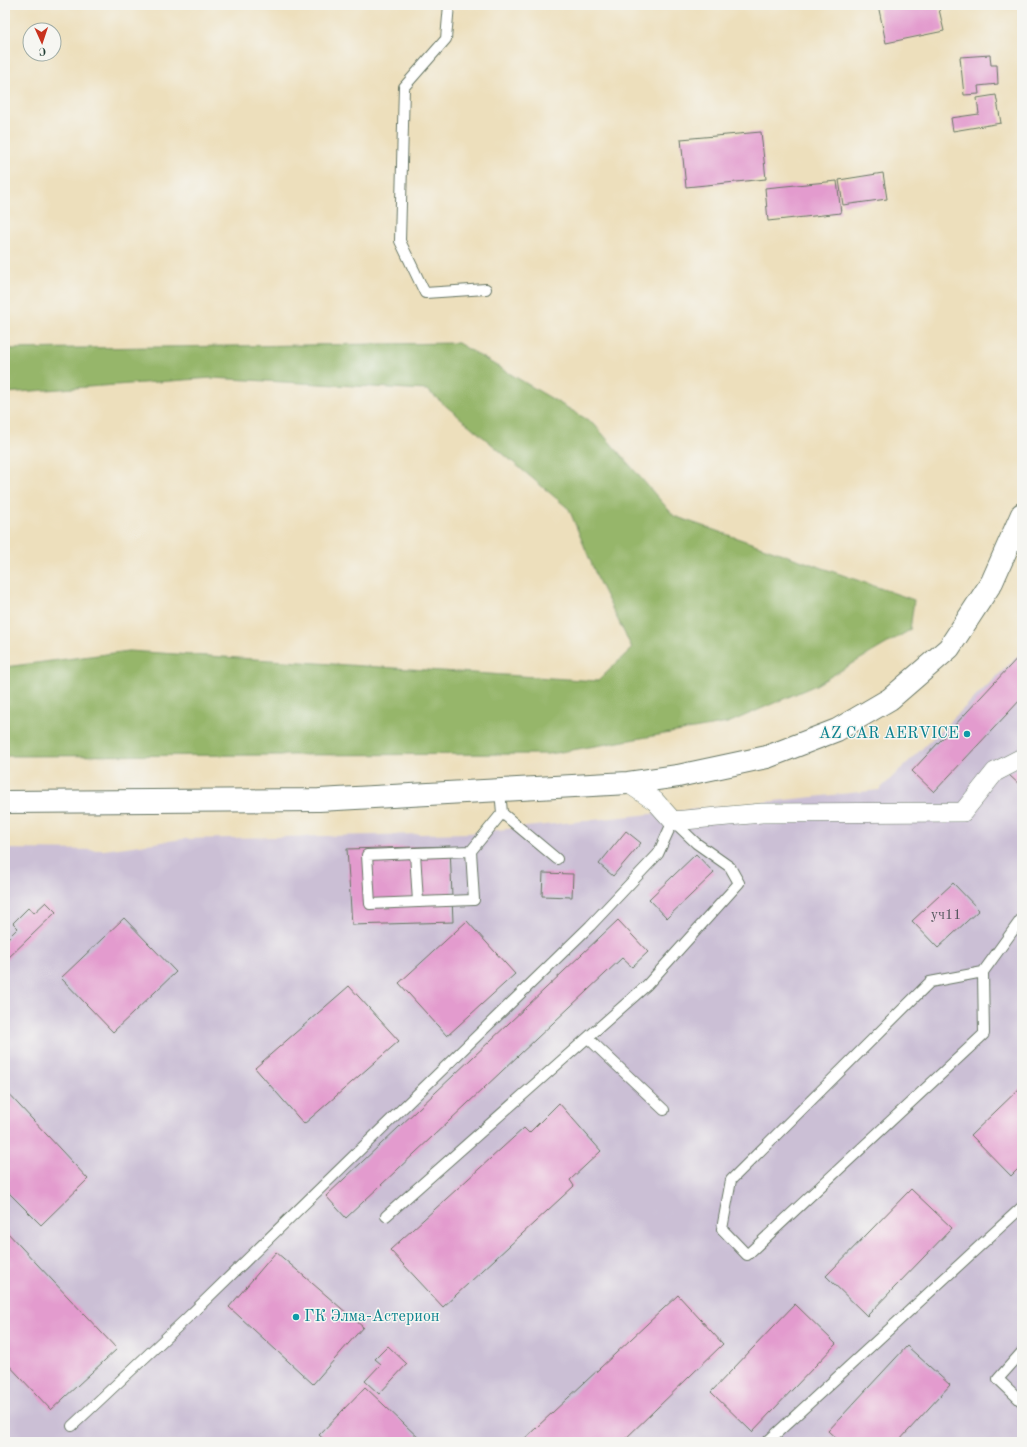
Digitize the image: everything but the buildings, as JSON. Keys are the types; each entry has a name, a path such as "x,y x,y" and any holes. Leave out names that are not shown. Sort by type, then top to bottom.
{"main road":[{"path":"5,802 319,800 628,783 678,776 767,757 837,730 890,699 949,648 992,582 1022,514"}],"street":[{"path":"628,783 655,801 673,821 762,813 963,812 995,772 1022,758"}],"lane":[{"path":"449,5 446,39 404,87 400,241 425,293 486,289"},
{"path":"471,851 367,855 370,904 474,900 471,851 502,813 500,790"},
{"path":"502,813 557,860"},
{"path":"72,1426 193,1313 590,926 658,854 673,821 696,843 730,866 739,883 647,985 386,1216"},
{"path":"415,853 418,902"},
{"path":"983,972 930,982 731,1180 722,1229 747,1255 984,1034 983,972 1022,918"},
{"path":"588,1038 664,1110"},
{"path":"767,1442 1022,1207"},
{"path":"1022,1352 998,1379 1022,1402"}],"shaded area":[{"path":"1022,652 1022,1442 5,1442 5,849 104,850 183,839 469,833 879,790"}],"green space":[{"path":"458,343 593,423 674,516 914,600 910,630 816,685 728,723 549,754 5,756 5,667 129,651 598,681 632,648 599,582 569,509 427,390 212,378 5,393 5,349"}],"place":[{"name":"AZ CAR AERVICE","path":"967,734"},
{"name":"ГК Элма-Астерион","path":"296,1317"}]}
